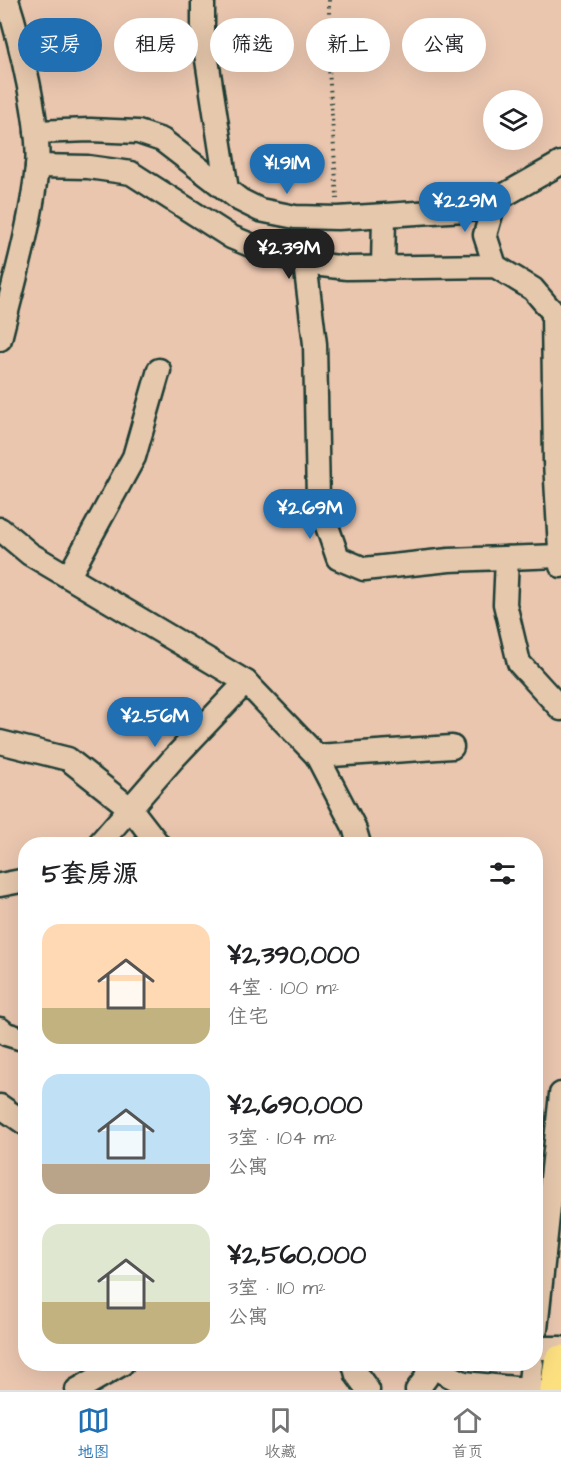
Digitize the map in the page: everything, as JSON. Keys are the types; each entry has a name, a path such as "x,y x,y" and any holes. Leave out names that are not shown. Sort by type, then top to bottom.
{"main road":[{"path":"557,1390 561,1362"}],"street":[{"path":"0,339 22,246 37,166 36,132 15,25 7,0"},
{"path":"203,0 203,34 227,190"},
{"path":"36,132 90,130 138,132 162,140 227,190 260,210 295,217 338,218 480,209 561,163"},
{"path":"37,166 88,167 131,173 231,237 305,264 383,268 495,266 533,289 557,316 555,462 561,566"},
{"path":"495,200 485,235 495,266"},
{"path":"383,268 384,216"},
{"path":"305,264 315,344 318,500 338,558 364,568 449,560 560,556"},
{"path":"69,576 134,457 159,370"},
{"path":"0,530 30,554 246,682 318,756 357,837"},
{"path":"507,558 506,604 519,663 561,710"},
{"path":"105,837 173,759 246,682"},
{"path":"0,742 69,759 131,809 153,837"},
{"path":"318,756 452,747"},
{"path":"0,885 18,882"},
{"path":"0,1029 6,1034 18,1038"},
{"path":"543,1263 561,1094"},
{"path":"0,1106 18,1118"},
{"path":"543,1348 561,1348"},
{"path":"77,1390 110,1371"},
{"path":"356,1371 368,1390"},
{"path":"417,1390 428,1371"},
{"path":"441,1371 464,1383 535,1390"},
{"path":"529,1390 531,1371"}],"path":[{"path":"329,0 329,68 338,218"}]}
